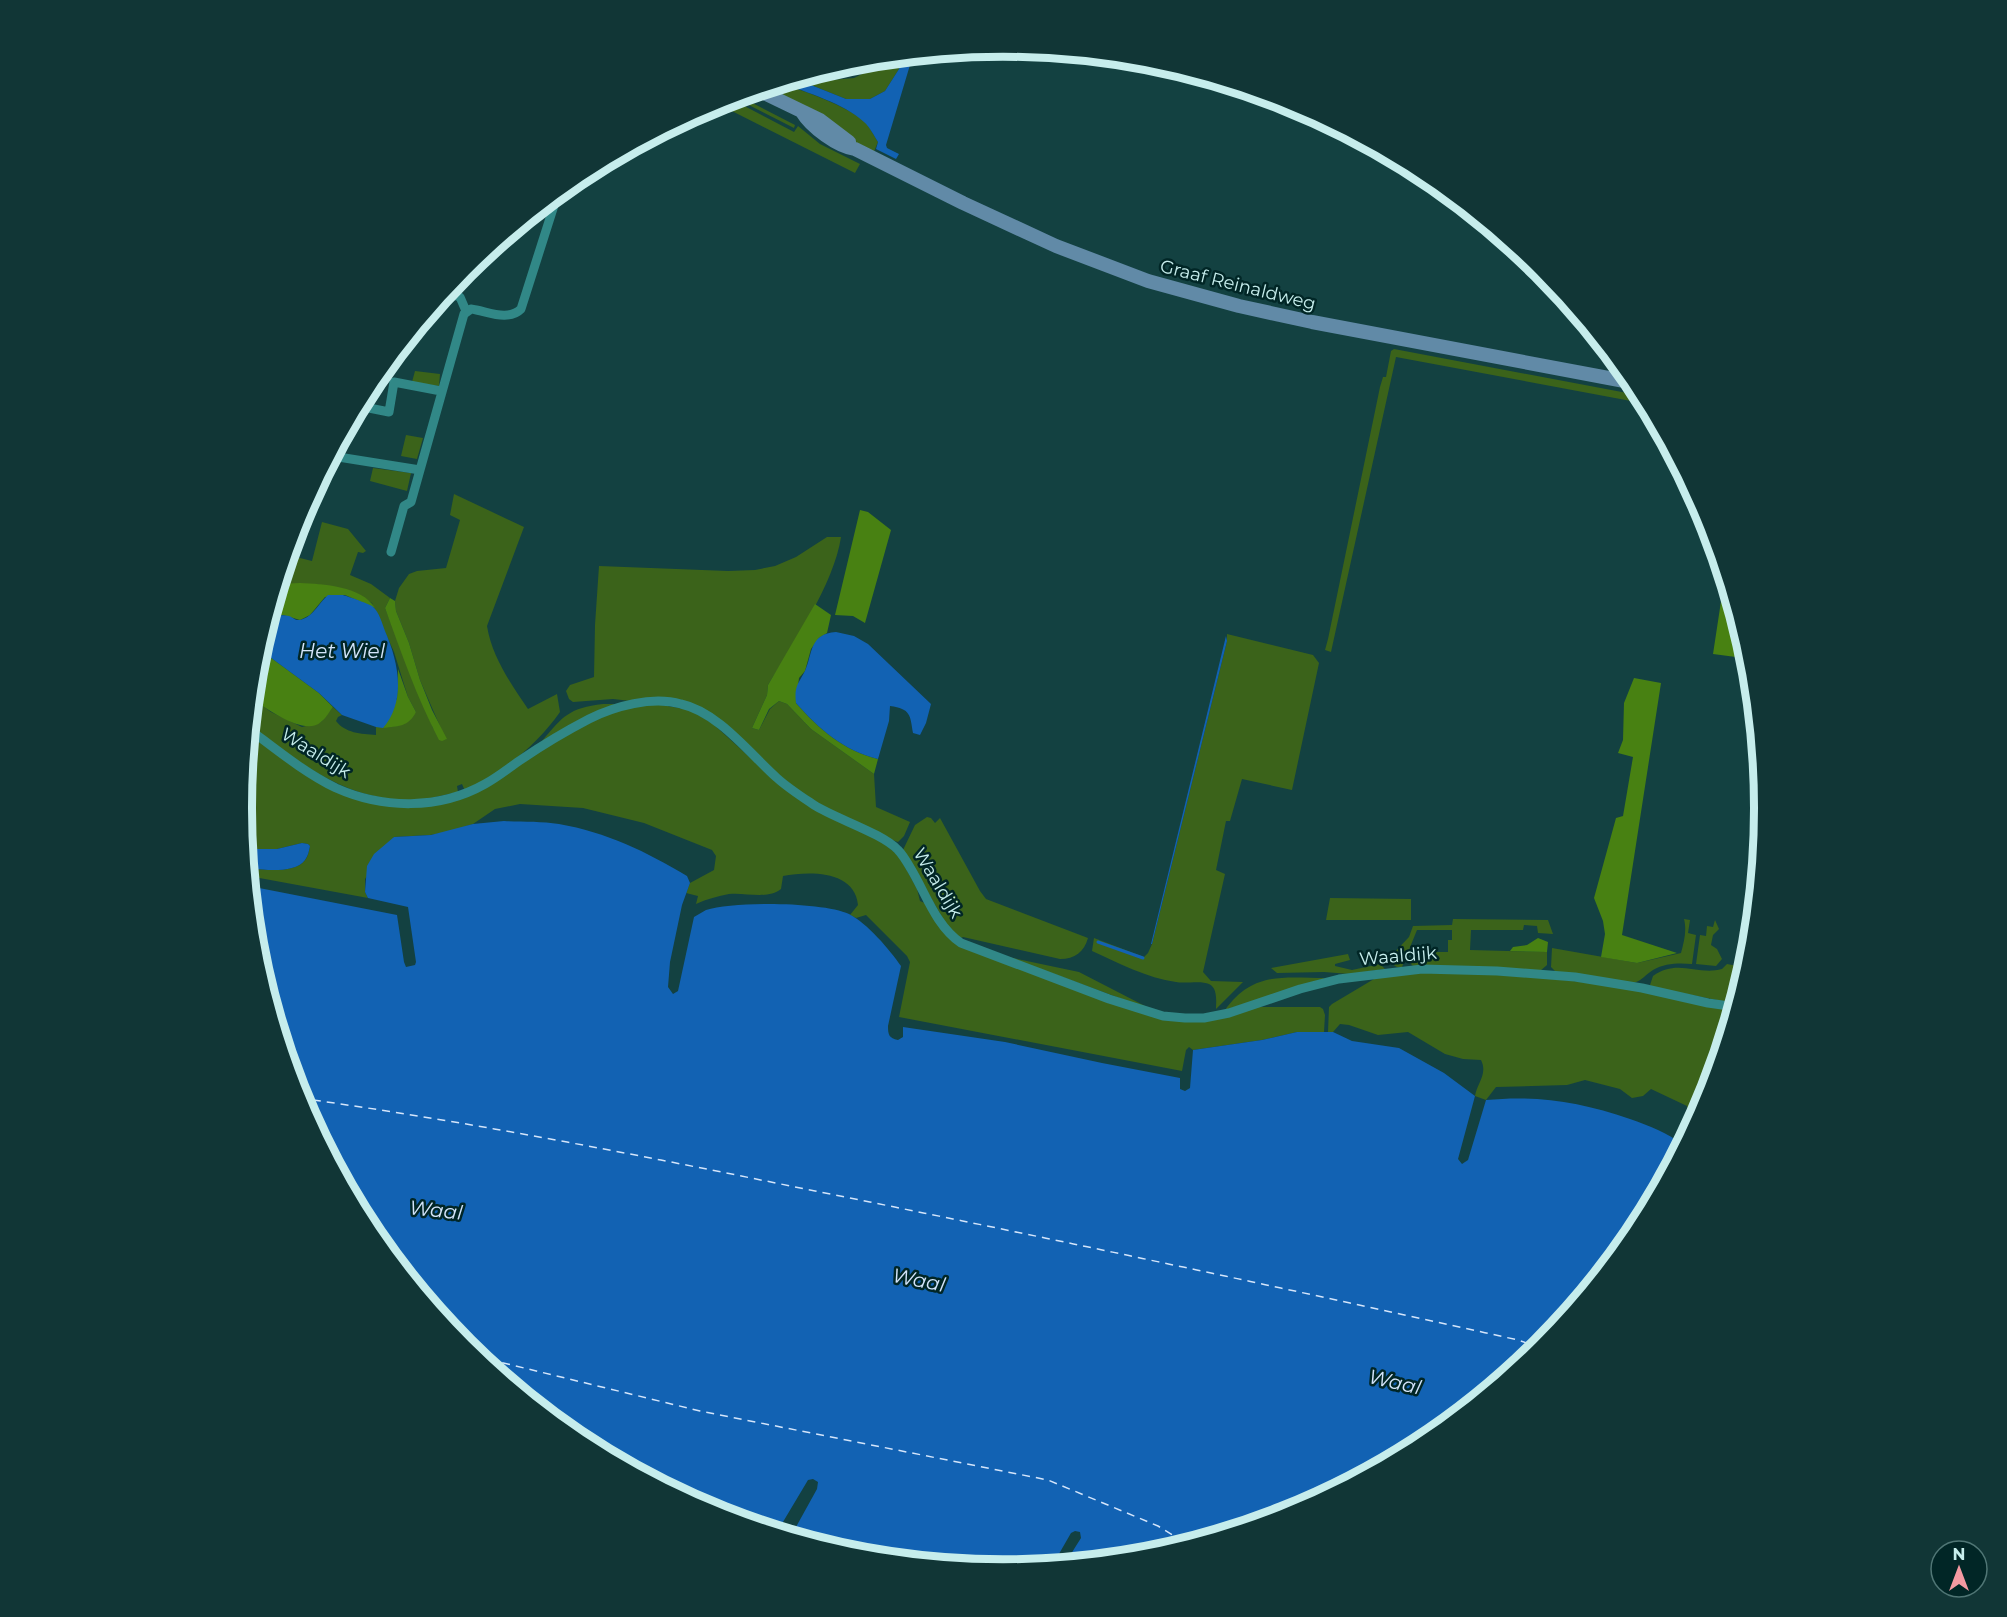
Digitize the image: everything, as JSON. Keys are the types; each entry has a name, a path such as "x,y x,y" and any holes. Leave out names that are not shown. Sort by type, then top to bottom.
{"main road":[{"name":"Graaf Reinaldweg","path":"768,95 802,112 833,140 847,148 1056,246 1148,281 1239,306 1312,322 1620,380"}],"street":[{"path":"466,311 473,310 507,316 521,309 554,207"},
{"path":"391,552 404,506 411,502 415,493 441,391 466,311 460,297 454,296"},
{"path":"369,408 389,412 394,382 441,391"},
{"path":"340,457 420,470"},
{"name":"Waaldijk","path":"256,734 308,772 336,788 383,802 418,804 446,800 474,790 566,730 598,714 635,704 660,702 682,704 712,719 779,780 798,794 823,810 881,838 898,849 922,887 939,921 961,943 1109,999 1163,1016 1185,1018 1218,1015 1339,979 1422,969 1497,970 1575,977 1634,986 1728,1005"}],"green space":[{"path":"901,64 885,91 870,99 846,99 807,84 827,78 854,78 874,68"},
{"path":"793,88 857,116 865,122 878,142 873,154 772,94"},
{"path":"750,102 795,125 794,128 745,103"},
{"path":"742,105 794,132 798,126 820,144 860,164 855,173 729,109"},
{"path":"1394,349 1630,393 1635,402 1396,357 1331,652 1325,650 1380,387 1383,377 1386,377 1391,351"},
{"path":"415,371 440,374 439,386 412,382"},
{"path":"406,435 423,438 417,459 401,456"},
{"path":"373,468 411,473 407,491 370,481"},
{"path":"454,494 524,527 487,626 493,649 528,709 557,694 560,712 518,757 465,791 462,784 457,786 458,792 416,800 389,799 365,794 313,770 256,731 259,703 271,712 302,727 321,722 333,707 342,715 336,721 344,728 376,735 376,727 398,726 416,712 408,697 394,652 372,603 358,595 316,584 287,584 292,567 296,557 312,561 322,522 348,529 366,551 358,552 350,575 371,584 390,598 385,608 433,728 446,740 420,680 396,611 395,601 399,588 409,574 446,568 460,520 450,515"},
{"path":"860,510 868,512 891,530 865,623 853,616 835,615"},
{"path":"827,537 841,537 830,574 800,633 768,685 767,695 752,728 759,730 770,709 779,701 787,704 811,729 874,774 876,807 910,822 904,836 898,842 831,811 796,789 702,709 613,699 573,702 566,691 570,685 594,677 599,566 755,570 775,566 796,557"},
{"path":"287,584 330,586 352,591 361,595 375,608 345,595 325,597 310,615 300,620 283,615 277,616"},
{"path":"1722,592 1740,658 1713,654"},
{"path":"390,598 395,601 396,611 420,680 447,739 442,741 439,740 424,708 391,625 385,608"},
{"path":"815,604 831,615 827,633 819,638 811,649 805,671 799,678 796,703 814,722 843,745 878,759 874,774 811,729 787,704 779,701 769,709 759,730 752,728 767,695 768,685"},
{"path":"1227,634 1313,655 1319,663 1292,790 1242,779 1230,821 1226,821 1216,870 1225,874 1203,972 1211,981 1243,982 1216,1009 1215,992 1209,984 1154,977 1092,951 1094,938 1144,957 1152,944"},
{"path":"268,655 319,693 333,707 321,722 314,726 288,721 259,704 266,679 263,677"},
{"path":"398,669 416,712 406,723 383,728 397,698"},
{"path":"1634,678 1661,683 1622,935 1677,953 1637,963 1601,957 1605,934 1603,921 1594,898 1616,818 1623,816 1633,757 1618,753 1623,740 1624,703"},
{"path":"603,704 618,704 542,741 562,719 574,711"},
{"path":"656,704 690,710 712,723 777,782 882,842 899,856 917,889 920,901 927,904 944,933 1169,1019 1257,1007 1320,1007 1325,1015 1324,1032 1297,1032 1262,1040 1193,1050 1189,1047 1186,1050 1182,1071 899,1017 910,962 907,956 866,915 856,918 850,915 858,905 855,894 849,885 840,879 805,873 783,876 781,889 769,894 729,894 696,904 698,896 686,893 690,883 714,870 716,856 712,850 644,823 583,808 520,804 495,809 473,824 448,832 394,837 365,879 365,892 368,898 256,877 255,869 278,870 300,864 307,857 310,846 302,843 277,849 254,849 252,808 256,737 353,797 452,801 578,728 620,709"},
{"path":"927,817 935,823 940,818 986,899 1088,938 1081,951 1070,958 1060,959 961,938 949,929 903,850 915,825"},
{"path":"1330,898 1411,899 1411,920 1326,920"},
{"path":"1453,919 1548,920 1553,934 1538,933 1537,926 1524,925 1523,930 1471,930 1470,950 1547,952 1547,965 1540,971 1413,966 1410,963 1416,952 1448,952 1448,940 1452,940 1452,930 1417,930 1402,967 1390,963 1390,957 1409,937 1413,926 1452,925"},
{"path":"1684,919 1690,920 1688,933 1696,935 1692,964 1662,966 1633,983 1556,972 1551,967 1552,948 1637,963 1681,953 1685,932"},
{"path":"1715,920 1719,929 1713,935 1711,945 1717,949 1722,959 1716,966 1696,964 1700,935 1706,936 1707,926 1713,927"},
{"path":"1538,938 1548,942 1547,952 1510,951 1513,947 1527,945"},
{"path":"1348,954 1350,960 1335,964 1335,966 1352,970 1380,964 1385,969 1350,974 1277,973 1271,968"},
{"path":"1008,957 1079,972 1145,1006 1144,1007"},
{"path":"1727,964 1738,966 1729,1002 1650,985 1653,976 1671,968 1704,971 1722,969"},
{"path":"1409,972 1532,977 1634,990 1727,1008 1715,1050 1689,1116 1687,1106 1651,1089 1643,1096 1632,1098 1620,1089 1585,1080 1567,1085 1496,1087 1486,1100 1475,1096 1483,1074 1481,1060 1463,1059 1445,1054 1408,1032 1378,1035 1340,1024 1333,1032 1328,1032 1329,1007 1374,979"},
{"path":"1326,978 1225,1010 1236,997 1247,989 1270,979"}],"water":[{"path":"911,63 886,145 887,148 899,154 896,159 876,149 878,142 868,126 856,116 825,99 794,88 807,84 846,99 870,99 885,91 901,64"},
{"name":"Het Wiel","path":"328,595 344,595 372,606 380,617 394,655 398,680 395,705 391,717 383,728 342,715 319,693 268,655 278,616 284,615 301,620 313,612"},
{"path":"836,632 854,636 868,644 931,704 920,735 913,733 910,717 906,711 890,706 889,721 878,759 843,745 814,722 796,703 797,686 816,640 821,636"},
{"path":"1226,636 1227,641 1151,944"},
{"name":"Waal","path":"504,821 538,822 593,832 641,851 687,876 690,883 682,905 670,962 668,987 673,994 678,991 694,917 706,910 736,905 778,904 820,907 837,910 856,918 878,937 901,966 888,1026 890,1036 898,1040 903,1037 903,1027 1005,1042 1180,1078 1180,1089 1185,1091 1190,1088 1193,1050 1262,1040 1297,1032 1333,1032 1352,1041 1399,1048 1444,1073 1475,1096 1458,1159 1462,1164 1468,1160 1486,1100 1524,1098 1577,1104 1630,1119 1665,1133 1677,1141 1654,1184 1600,1266 1569,1304 1499,1374 1421,1433 1379,1459 1291,1503 1245,1520 1150,1546 1069,1557 1081,1538 1080,1532 1075,1531 1071,1533 1057,1558 1053,1558 1004,1560 905,1554 857,1546 809,1534 794,1530 817,1489 818,1482 813,1479 808,1480 781,1526 762,1520 716,1503 628,1459 546,1405 508,1374 438,1304 407,1266 353,1184 330,1141 309,1096 278,1003 266,955 256,887 397,915 404,962 406,967 415,965 408,907 368,898 365,892 367,866 374,854 394,837 431,835 473,824"},
{"path":"302,843 310,846 305,860 294,867 278,870 255,869 254,849 277,849"}],"waterway":[{"path":"1098,942 1143,958"}],"ferry route":[{"path":"311,1100 493,1129 751,1178 1255,1282 1530,1344"},
{"path":"494,1361 700,1411 1048,1480 1158,1526 1179,1539"}]}
